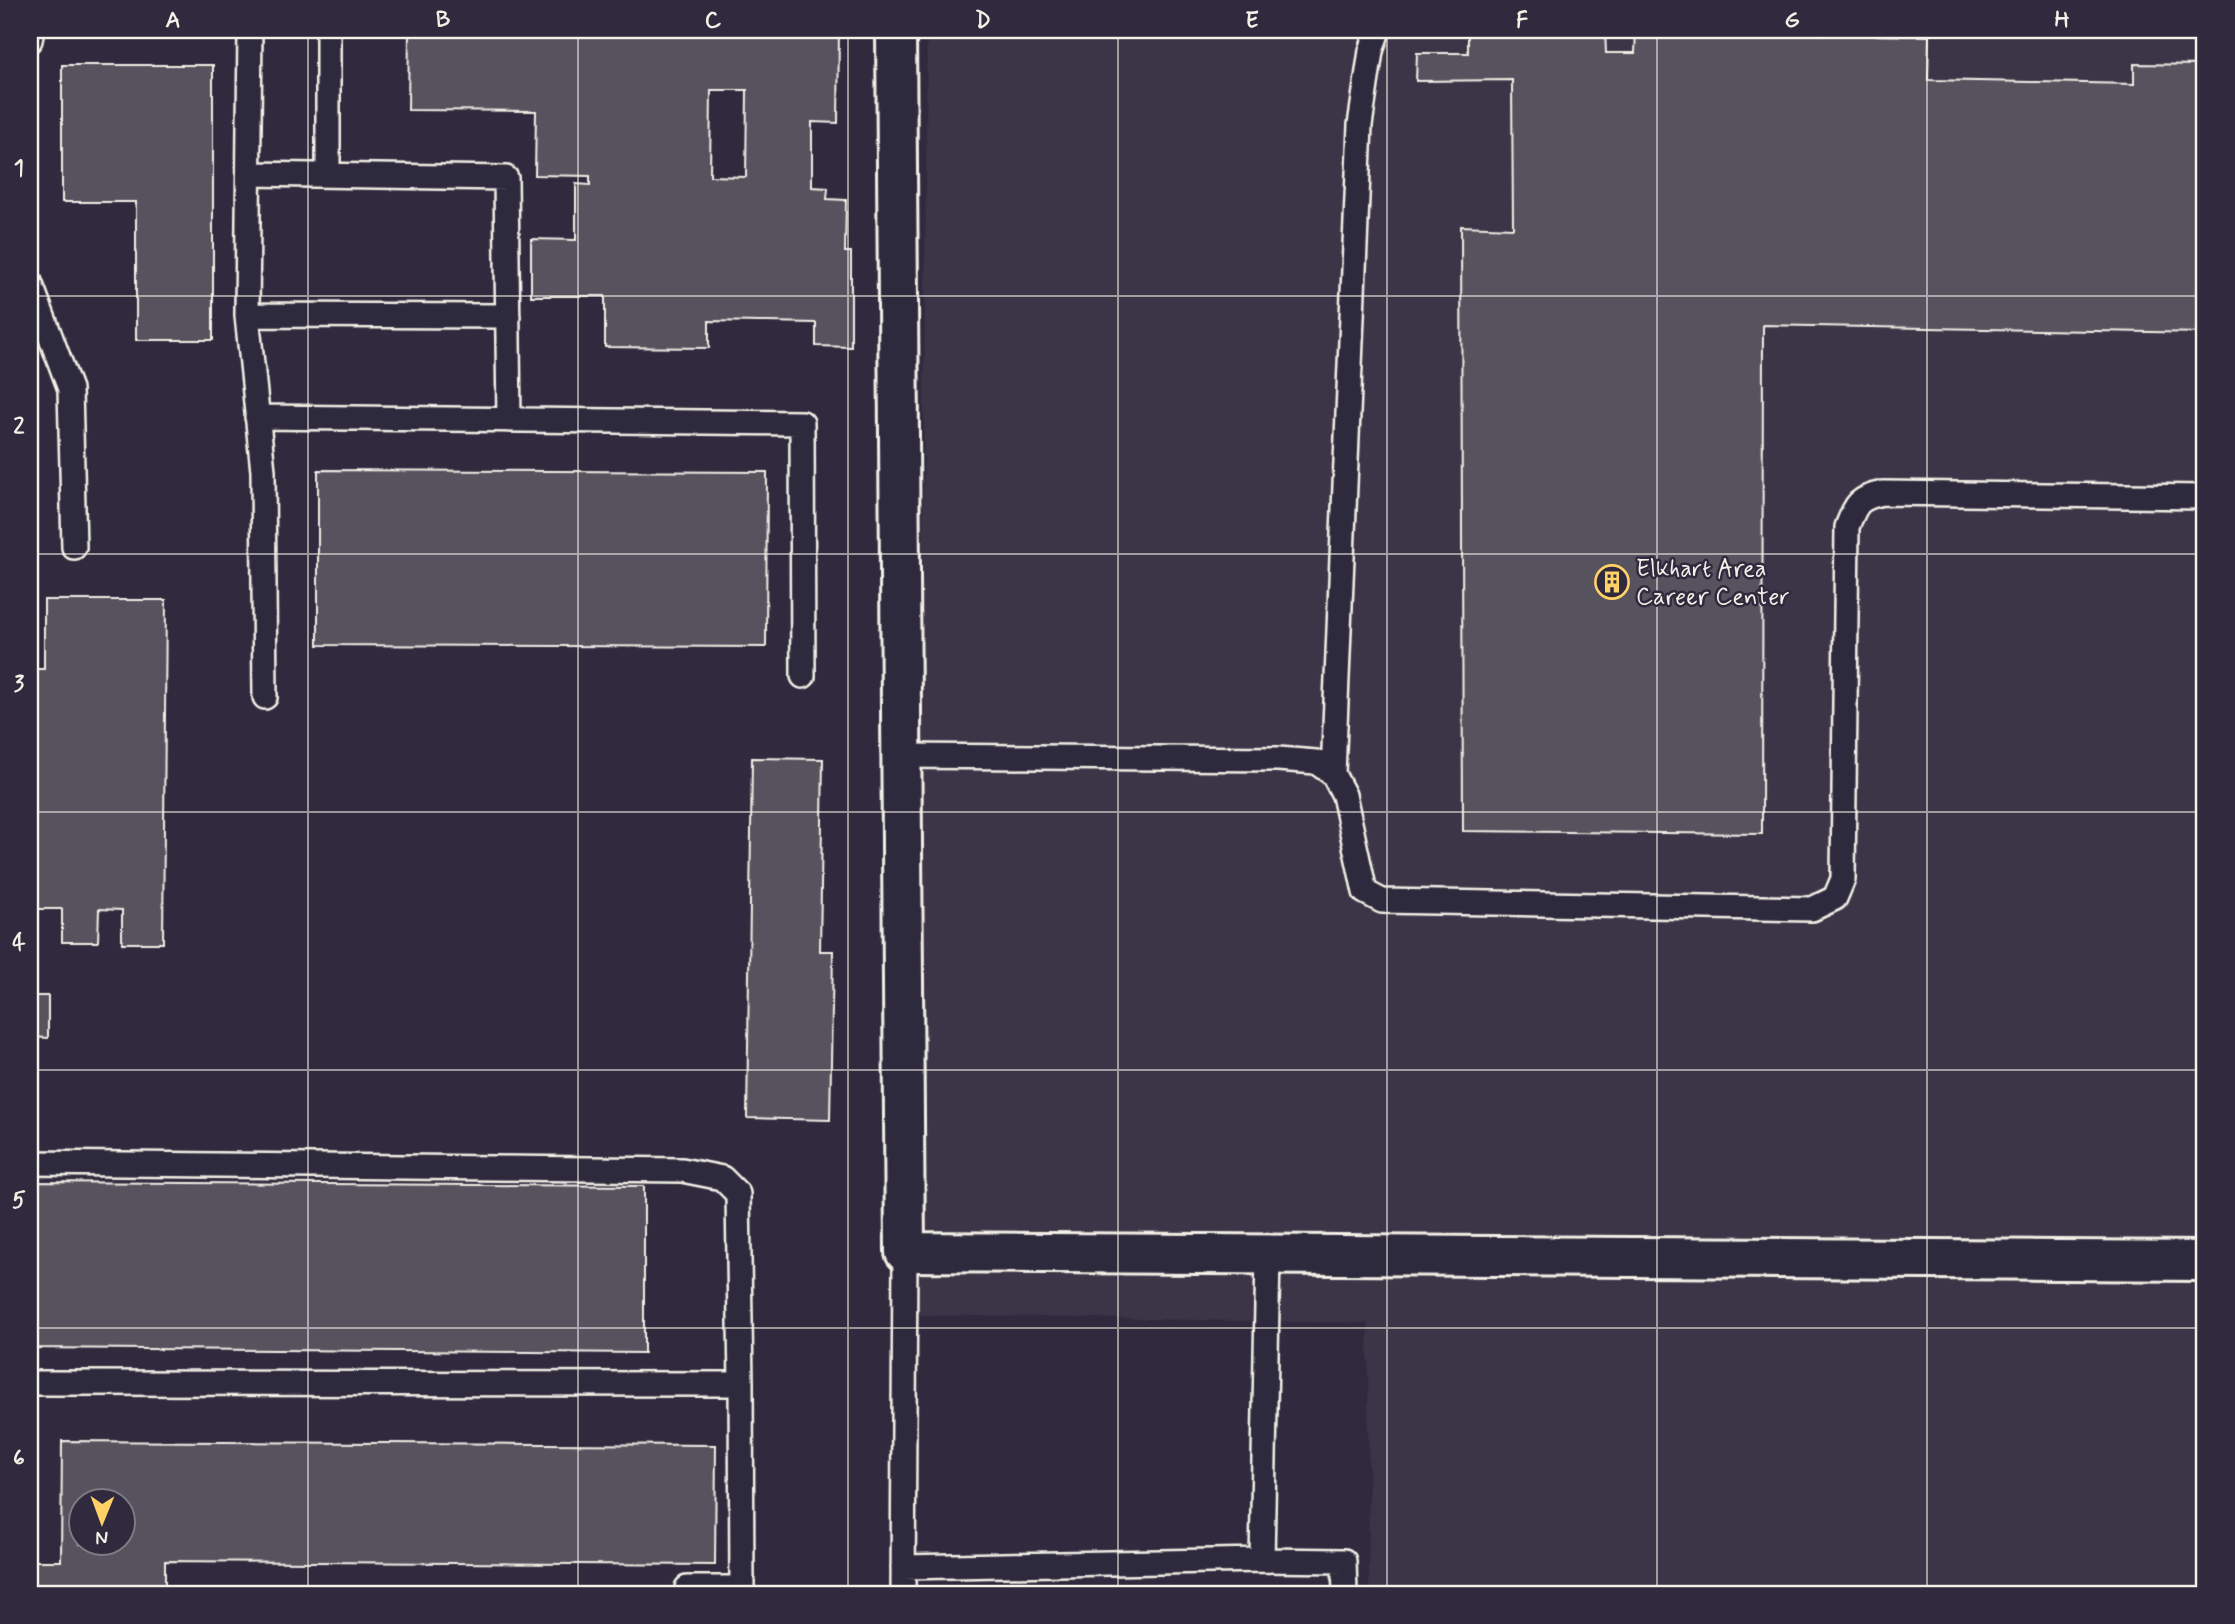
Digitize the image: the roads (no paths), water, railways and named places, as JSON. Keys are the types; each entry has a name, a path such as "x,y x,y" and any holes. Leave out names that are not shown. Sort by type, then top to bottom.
{"street":[{"path":"896,30 905,1252 2205,1261"}],"lane":[{"path":"30,40 32,30"},
{"path":"250,30 247,315 263,471 265,697"},
{"path":"328,30 328,175"},
{"path":"1333,774 1360,125 1371,51 1378,30"},
{"path":"248,174 506,178 509,420"},
{"path":"30,282 70,388 74,547"},
{"path":"247,315 508,316"},
{"path":"257,417 802,423 803,676"},
{"path":"902,756 1278,759 1316,762 1333,774 1344,795 1365,891 1382,901 1812,909 1835,898 1843,879 1847,527 1856,504 1868,496 1883,493 2205,497"},
{"path":"30,1163 682,1170 722,1178 738,1194 742,1588 687,1588 686,1594"},
{"path":"903,1594 905,1252"},
{"path":"1262,1560 1268,1255"},
{"path":"30,1383 741,1384"},
{"path":"904,1567 1262,1560 1344,1561 1345,1594"}],"place":[{"name":"Elkhart Area Career Center","path":"1612,582"}]}
